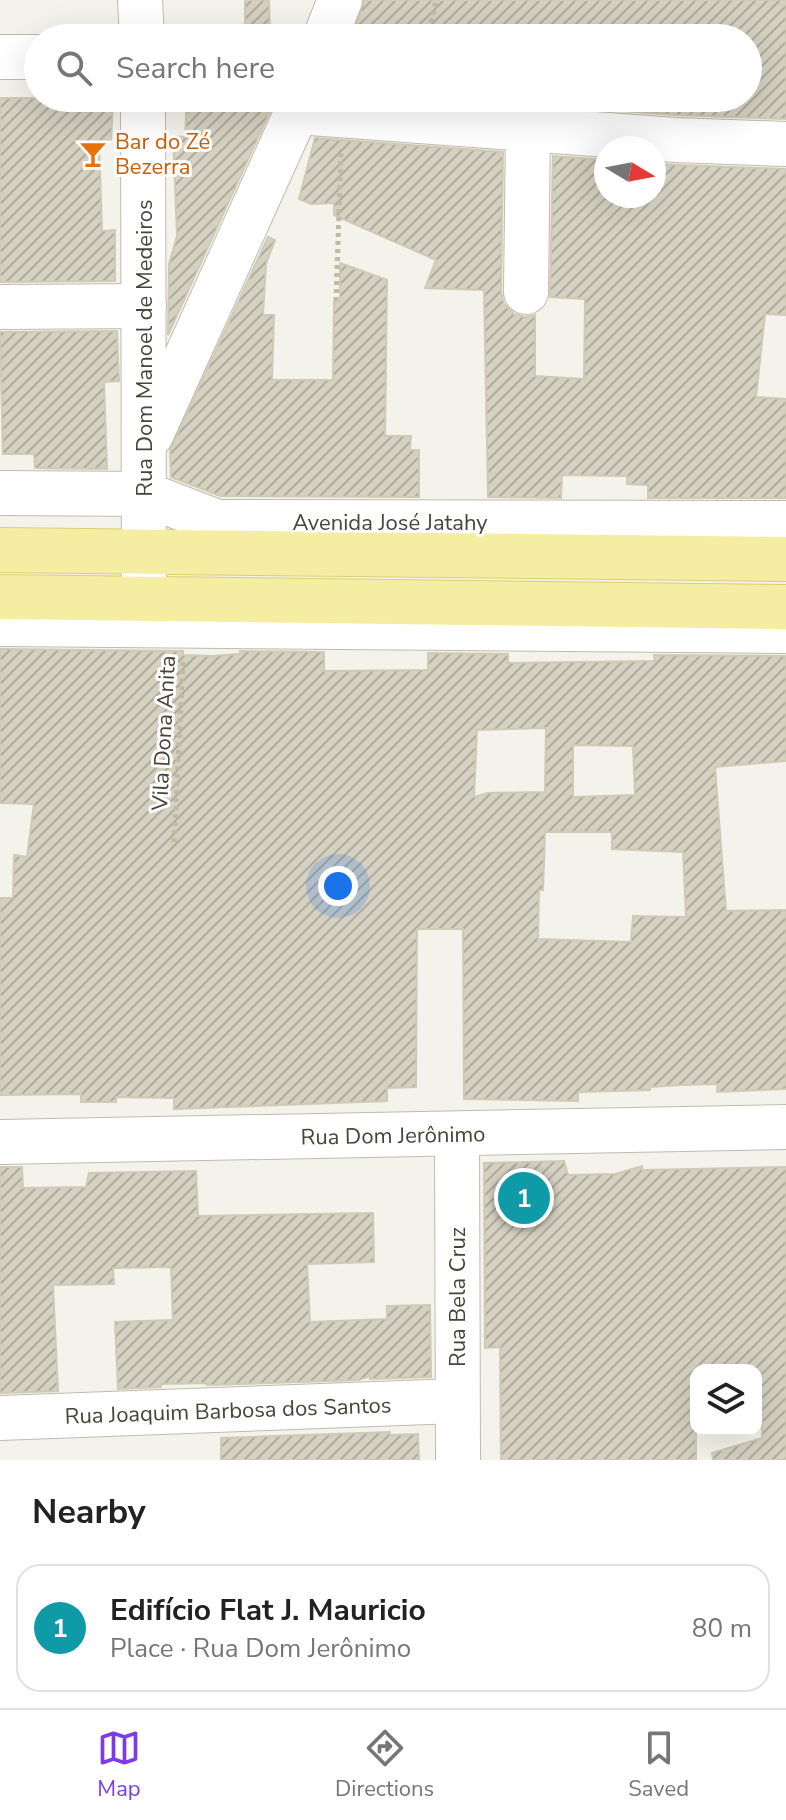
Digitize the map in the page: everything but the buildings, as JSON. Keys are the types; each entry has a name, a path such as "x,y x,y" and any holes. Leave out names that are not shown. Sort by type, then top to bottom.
{"main road":[{"name":"Avenida José Jatahy","path":"0,550 786,559"},
{"path":"0,597 144,599 784,624"}],"street":[{"path":"140,0 141,24"},
{"path":"331,24 340,0"},
{"path":"0,57 24,57"},
{"name":"Rua Dom Manoel de Medeiros","path":"143,112 144,599"},
{"path":"146,446 297,112"},
{"path":"329,112 528,129 786,144"},
{"path":"526,292 528,129"},
{"path":"0,307 144,306"},
{"name":"Avenida José Jatahy","path":"0,493 145,494 217,522 786,523"},
{"path":"0,624 784,624"},
{"name":"Rua Dom Jerônimo","path":"0,1142 786,1127"},
{"name":"Rua Bela Cruz","path":"457,1134 458,1460"},
{"name":"Rua Joaquim Barbosa dos Santos","path":"0,1418 456,1401"}],"path":[{"path":"431,24 436,0"},
{"path":"336,301 342,115"},
{"name":"Vila Dona Anita","path":"174,842 185,625"}],"place":[{"name":"Bar do Zé Bezerra","path":"93,154"},
{"name":"Edifício Flat J. Mauricio","path":"524,1198"}]}
